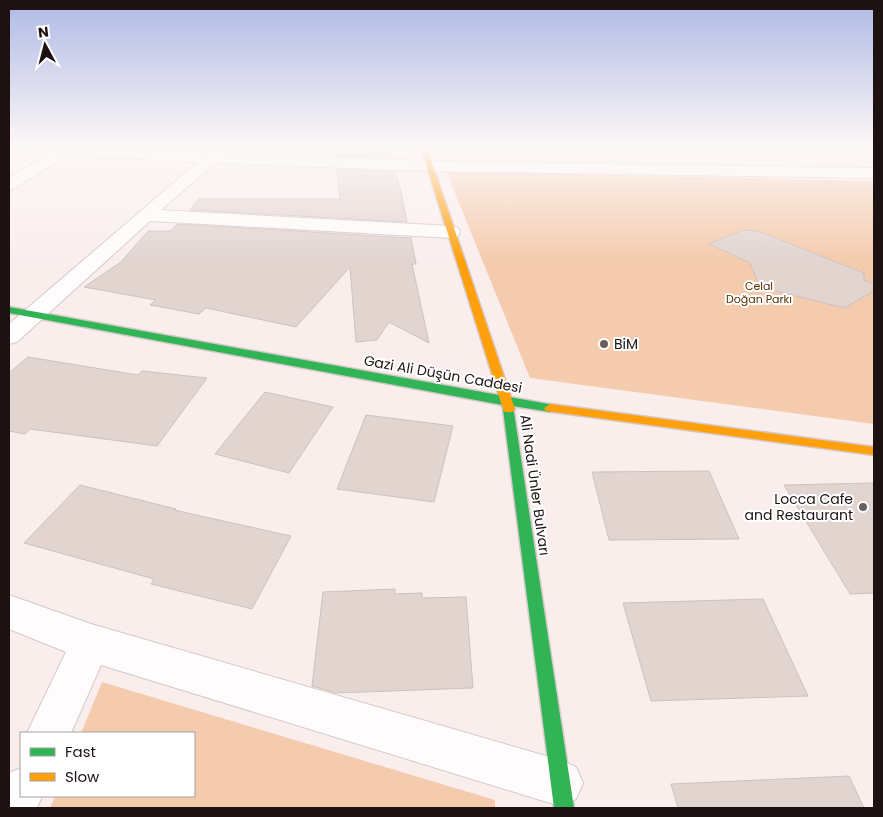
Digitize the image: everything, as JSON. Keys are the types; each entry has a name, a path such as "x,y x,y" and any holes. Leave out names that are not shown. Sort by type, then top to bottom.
{"street":[{"path":"9,337 32,314 180,186"},
{"name":"Ali Nadi Ünler Bulvarı","path":"436,186 508,402 562,796"},
{"path":"147,215 451,232"},
{"name":"Gazi Ali Düşün Caddesi","path":"9,310 508,402 874,451"},
{"path":"9,612 91,643 562,796"},
{"path":"49,732 91,643"},
{"path":"13,808 20,793"}],"green space":[{"name":"Celal Doğan Parkı","path":"452,186 874,186 874,424 530,378"},
{"path":"102,682 495,800 495,808 50,808 55,797 195,797 195,732 81,732"}],"building":[{"path":"339,186 399,186 407,222 190,210 199,199 340,199"},
{"path":"177,224 411,238 416,264 412,264 429,343 389,322 377,340 356,342 350,267 296,327 206,308 199,314 150,305 156,300 84,287 121,262 148,231 171,231"},
{"path":"743,230 758,231 864,273 864,280 874,284 874,291 844,308 760,287 750,263 709,244"},
{"path":"28,357 138,375 142,371 207,378 157,446 30,429 25,434 9,431 9,373"},
{"path":"265,392 333,407 289,473 215,454"},
{"path":"366,415 453,426 434,502 337,489"},
{"path":"709,471 739,539 609,540 592,472"},
{"path":"874,483 874,593 850,594 784,485"},
{"path":"80,485 176,509 174,510 291,536 252,609 151,584 154,579 24,543"},
{"path":"395,589 395,594 422,593 422,598 466,597 473,688 336,693 312,686 323,592"},
{"path":"763,599 808,696 651,701 623,603"},
{"path":"849,776 864,808 678,808 671,784"}],"traffic: fast":[{"path":"9,310 508,402 550,408"},
{"path":"509,409 564,808"}],"traffic: slow":[{"path":"436,186 509,409"},
{"path":"550,408 874,451"}],"place":[{"name":"BiM","path":"604,344"},
{"name":"Locca Cafe and Restaurant","path":"863,507"}]}
